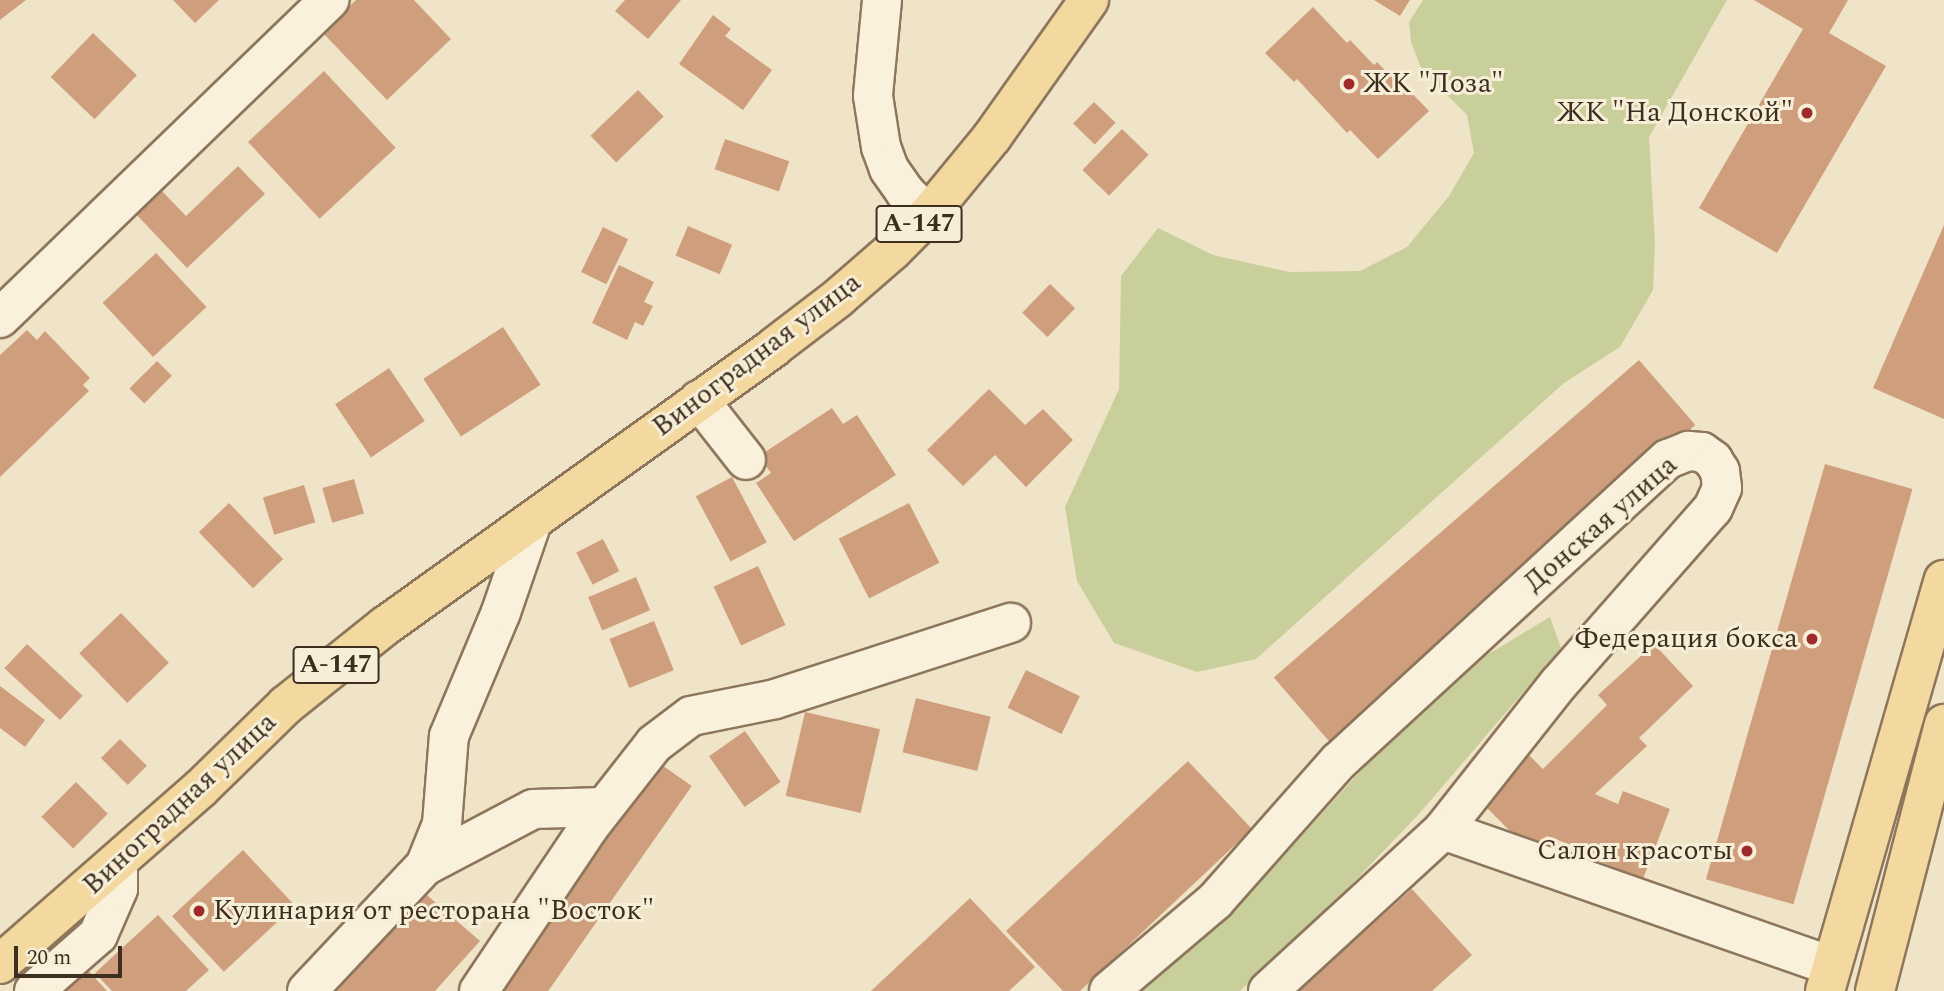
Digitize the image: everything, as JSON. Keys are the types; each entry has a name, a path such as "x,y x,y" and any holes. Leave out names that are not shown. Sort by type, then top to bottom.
{"main road":[{"name":"Виноградная улица","path":"0,964 118,863 286,705 385,626 838,298 928,215 992,137 1088,0"},
{"path":"1828,979 1944,580"},
{"path":"1875,991 1944,724"}],"street":[{"path":"0,318 329,0"},
{"path":"882,0 873,96 880,147 897,181 928,215"},
{"path":"699,400 746,460"},
{"name":"Донская улица","path":"1109,991 1215,901 1338,762 1668,459 1688,450 1702,452 1713,460 1720,471 1722,488 1713,508 1559,683 1443,830"},
{"path":"425,866 442,824 449,736 501,612 532,522"},
{"path":"480,991 604,807 654,744 691,716 775,699 1011,623"},
{"path":"307,991 425,866 533,809 604,807"},
{"path":"1268,991 1443,830 1828,979"},
{"path":"34,991 98,935 118,889 118,863"}],"green space":[{"path":"1423,0 1727,0 1649,137 1655,244 1653,290 1620,347 1564,383 1256,659 1197,672 1114,643 1077,581 1065,507 1119,389 1121,276 1158,228 1213,255 1289,272 1360,271 1407,247 1449,196 1474,153 1467,115 1422,70 1411,42 1409,22"},
{"path":"1550,617 1561,648 1419,814 1300,938 1240,991 1136,991 1261,881 1366,765 1485,656"}],"building":[{"path":"0,0 26,0 0,20"},
{"path":"173,0 219,0 195,23"},
{"path":"356,0 414,0 451,39 387,100 322,32"},
{"path":"625,0 681,0 648,39 615,11"},
{"path":"1374,0 1410,0 1400,16"},
{"name":"ЖК \"На Донской\"","path":"1754,0 1848,0 1829,33 1886,66 1777,253 1699,208 1803,29"},
{"name":"ЖК \"Лоза\"","path":"1313,7 1347,43 1350,40 1374,65 1377,62 1429,111 1378,159 1350,130 1347,133 1297,79 1294,82 1265,53"},
{"path":"713,15 731,29 725,36 772,70 743,110 679,64"},
{"path":"93,33 137,75 95,119 51,77"},
{"path":"324,71 396,148 320,219 248,142"},
{"path":"638,90 664,117 616,162 591,136"},
{"path":"1094,102 1116,123 1095,144 1073,124"},
{"path":"1122,129 1149,155 1109,196 1082,170"},
{"path":"725,139 789,161 779,191 715,169"},
{"path":"238,166 265,194 187,268 135,213 160,189 186,216"},
{"path":"1944,225 1944,419 1873,388"},
{"path":"688,226 732,245 720,274 675,255"},
{"path":"603,227 628,239 606,284 581,272"},
{"path":"156,253 206,307 153,357 103,303"},
{"path":"619,265 654,282 644,302 653,306 643,326 635,322 627,340 592,323"},
{"path":"1050,284 1075,308 1047,337 1022,313"},
{"path":"503,327 541,385 461,437 423,379"},
{"path":"27,330 37,340 45,331 90,378 83,385 89,391 0,477 0,355"},
{"path":"1639,360 1695,425 1330,742 1274,678"},
{"path":"157,361 172,376 144,403 129,389"},
{"path":"389,368 425,421 371,457 335,404"},
{"path":"989,389 1025,425 1043,409 1073,440 1026,487 995,455 963,486 927,450"},
{"path":"832,408 843,424 857,415 896,475 794,541 756,483 771,473 759,456"},
{"path":"1825,464 1912,489 1793,904 1706,879"},
{"path":"732,477 767,542 731,562 696,496"},
{"path":"354,479 364,514 332,523 322,488"},
{"path":"304,485 315,522 274,535 263,498"},
{"path":"229,503 283,559 253,588 199,532"},
{"path":"909,503 939,563 869,599 839,539"},
{"path":"603,539 619,571 593,585 576,553"},
{"path":"758,566 785,625 741,646 714,587"},
{"path":"636,577 650,610 602,630 588,597"},
{"path":"121,613 169,663 127,703 79,653"},
{"path":"654,621 674,670 629,688 609,639"},
{"path":"27,644 83,696 60,720 4,668"},
{"path":"1654,644 1693,686 1639,738 1647,746 1595,794 1618,804 1623,791 1670,809 1643,879 1596,860 1598,855 1547,836 1531,852 1480,801 1528,754 1543,769 1607,705 1598,695"},
{"path":"1026,670 1080,696 1062,734 1008,708"},
{"path":"0,686 45,720 25,747 0,728"},
{"path":"916,698 991,717 977,771 902,752"},
{"path":"805,712 880,729 861,813 786,796"},
{"path":"745,731 781,782 745,807 709,756"},
{"path":"120,739 147,766 128,785 101,758"},
{"path":"1188,761 1252,829 1080,991 1063,991 1006,931"},
{"path":"659,763 692,786 548,991 500,991"},
{"path":"76,782 108,814 73,848 41,817"},
{"path":"243,850 295,906 224,972 172,916"},
{"path":"1412,889 1472,955 1432,991 1298,991"},
{"path":"421,890 480,941 435,991 330,991"},
{"path":"970,898 1035,967 1009,991 871,991"},
{"path":"158,915 209,970 186,991 112,991 95,973"},
{"path":"84,966 107,991 57,991"}],"place":[{"name":"ЖК \"Лоза\"","path":"1349,84"},
{"name":"ЖК \"На Донской\"","path":"1807,113"},
{"name":"Федерация бокса","path":"1812,639"},
{"name":"Салон красоты","path":"1747,851"},
{"name":"Кулинария от ресторана \"Восток\"","path":"199,911"}]}
